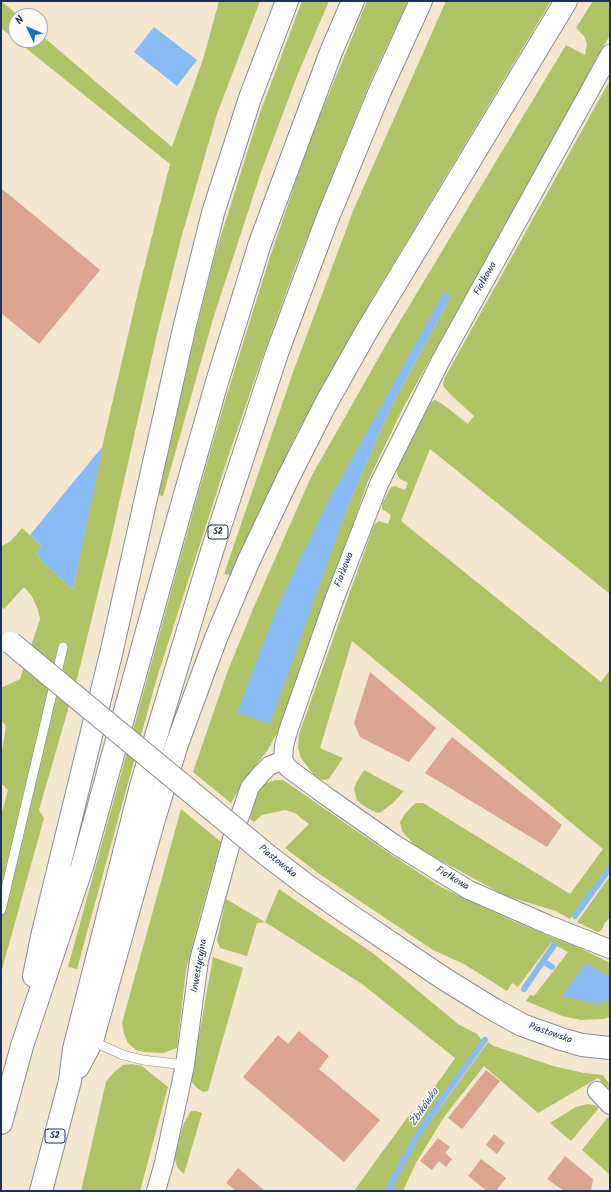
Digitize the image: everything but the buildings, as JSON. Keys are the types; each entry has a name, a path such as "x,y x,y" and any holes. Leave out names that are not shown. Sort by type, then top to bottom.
{"main road":[{"path":"22,1046 42,932 107,669 184,329 214,213 250,98 287,1"},
{"path":"1,1122 22,1046 82,867 217,382 260,243 328,60 353,1"},
{"name":"S2","path":"40,1191 70,1081 74,1049 141,786 212,551 277,353 323,229 379,93 422,1"},
{"path":"70,1081 92,1041 177,744 216,638 249,560 325,405 365,334 566,1"},
{"name":"Piastowska","path":"6,639 268,855 340,909 481,1002 511,1019 561,1039 610,1048"}],"street":[{"name":"Fiołkowa","path":"610,54 441,360 379,484 334,600 288,731 284,746 283,760 288,768 338,805 396,845 469,890 610,948"},
{"name":"Inwestycyjna","path":"156,1191 164,1163 185,1065 199,960 232,838 250,787 260,774 269,766 283,760"},
{"path":"597,1091 610,1105"}],"lane":[{"path":"1,910 63,647"},
{"path":"92,1041 123,1055 142,1060 185,1065"}],"green space":[{"path":"1,1 9,8 8,8 8,34 1,28"},
{"path":"219,1 260,1 217,114 182,235 158,330 108,552 78,675 39,810 44,818 1,973 1,816 8,790 1,783 1,757 6,726 1,720 1,687 20,679 40,619 37,607 31,595 24,587 4,609 1,606 1,546 10,542 22,528 42,546 36,553 43,562 73,590 105,434 170,164 26,48 48,48 48,41 172,147 204,56"},
{"path":"302,1 329,1 297,76 261,172 213,319 163,496 158,495 215,255 258,118"},
{"path":"367,1 408,1 371,80 295,268 259,367 227,460 156,681 77,969 68,967 194,508 225,401 269,260 310,140"},
{"path":"446,1 551,1 372,299 296,435 230,575 224,574 292,375 353,211"},
{"path":"593,1 610,1 610,35 403,408 368,481 294,696 267,751 245,779 231,803 193,772 227,673 253,609 311,477 391,336 566,45 585,55 587,44 584,36 576,28","holes":["451,296 390,409 347,508 323,511"]},
{"path":"610,80 610,594 430,449 401,521 601,682 610,670 610,864 570,919 556,911 506,896 416,847 402,831 400,822 405,814 416,803 423,803 570,894 603,849 352,641 320,748 343,758 329,779 322,780 314,775 301,758 298,748 299,734 374,525 379,521 388,524 391,515 382,509 382,504 391,487 395,486 405,490 408,483 400,479 397,474 397,468 431,402 435,400 441,403 468,424 474,416 443,386 444,379"},
{"path":"364,770 404,791 393,803 381,812 377,813 369,809 357,800 354,789"},
{"path":"276,780 283,780 390,854 441,887 513,921 574,945 610,963 610,1017 603,1019 581,1020 562,1016 526,1001 530,995 534,996 568,952 551,943 518,987 512,983 507,991 464,964 433,950 318,873 285,848 309,824 295,813 285,810 262,815 254,822 250,819 257,790 263,784"},
{"path":"181,809 221,842 186,970 177,1048 163,1053 144,1052 136,1050 128,1043 124,1034 122,1023"},
{"path":"610,876 610,917 604,924 602,930 598,932 577,922"},
{"path":"279,889 374,954 458,1024 477,1034 482,1040 427,1118 385,1191 354,1191 412,1111 416,1114 455,1058 362,984 265,922"},
{"path":"226,899 265,922 257,923 247,956 220,948 217,940"},
{"path":"213,957 243,968 208,1091 203,1092 191,1081"},
{"path":"488,1042 494,1046 553,1066 584,1073 603,1075 610,1085 610,1090 598,1078 538,1113 484,1066 444,1117 416,1163 403,1191 389,1191 423,1131"},
{"path":"132,1064 142,1066 168,1087 140,1191 81,1191 106,1082 114,1072 123,1065"},
{"path":"588,1104 598,1106 598,1109 571,1141 550,1123 576,1107"},
{"path":"191,1111 202,1113 184,1174 177,1167 174,1155 184,1123"},
{"path":"608,1117 610,1117 610,1175 582,1150"}],"water":[{"path":"154,27 197,60 177,86 134,52"},
{"path":"444,292 451,296 390,409 347,508 270,724 237,712 275,612 323,511"},
{"path":"103,446 73,590 43,562 36,553 42,546 30,535"},
{"path":"586,963 610,977 610,1001 598,1003 588,1002 562,996"}],"waterway":[{"name":"Żbikówka","path":"575,916 610,868"},
{"name":"Żbikówka","path":"524,989 554,945"},
{"path":"543,961 552,967"},
{"name":"Żbikówka","path":"387,1191 428,1119 485,1040"}]}
